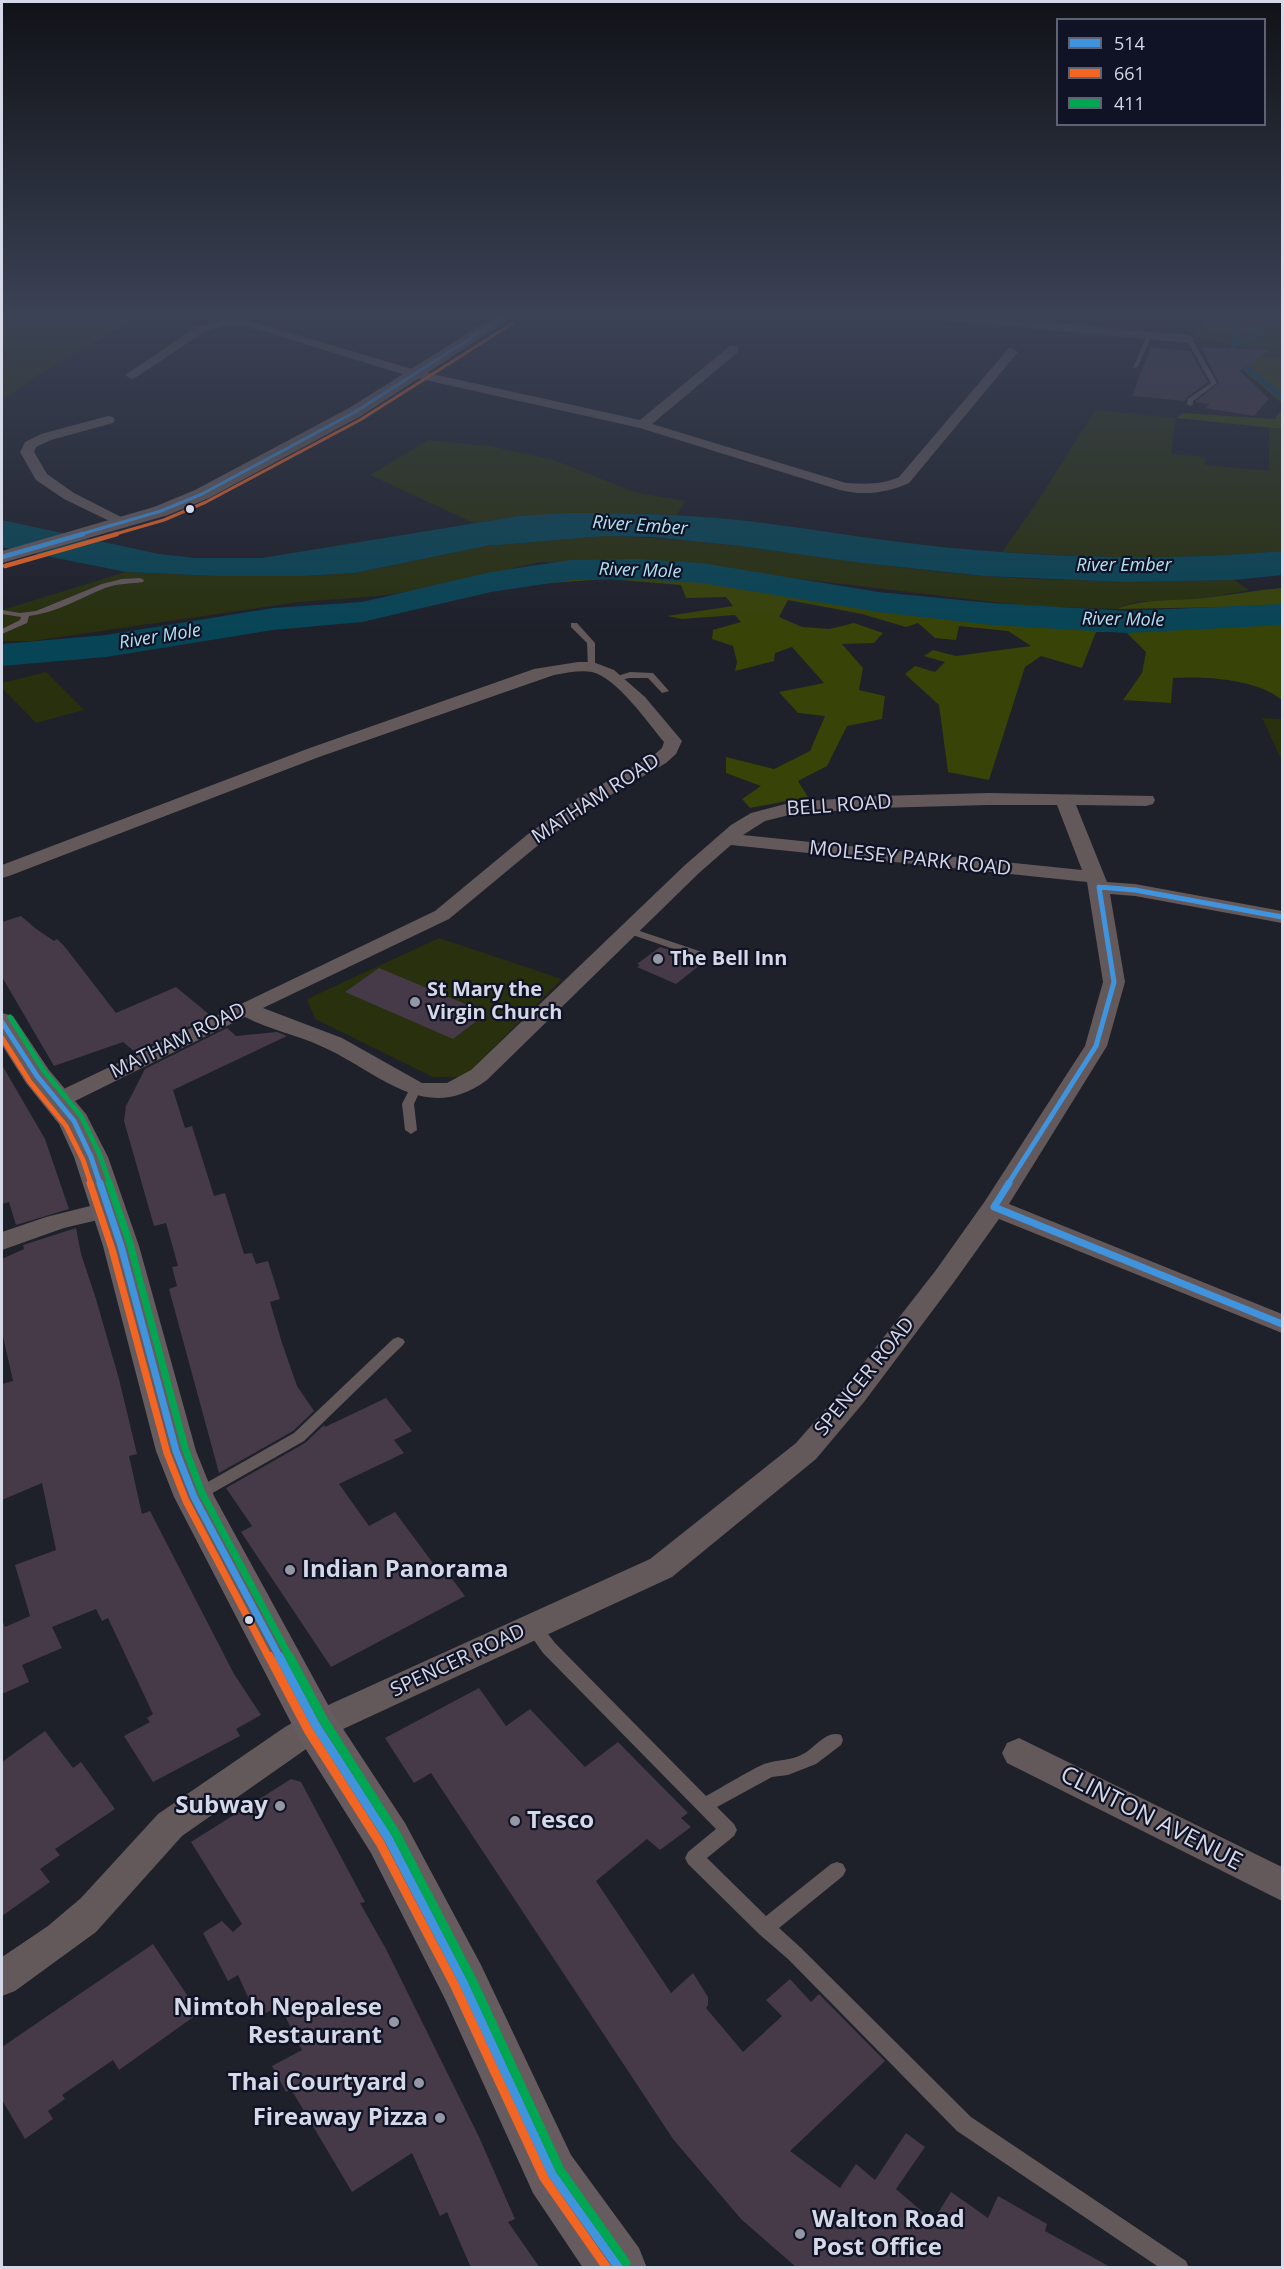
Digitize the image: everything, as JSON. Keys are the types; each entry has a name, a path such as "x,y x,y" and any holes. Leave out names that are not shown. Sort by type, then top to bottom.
{"main road":[{"path":"10,555 183,503 239,476 339,421"},
{"path":"2,1022 37,1077 80,1132 110,1209 176,1451 194,1497 316,1726 378,1821 458,1971 552,2174 584,2222 619,2268"}],"street":[{"path":"105,421 46,437 30,445 27,452 41,477 69,496 122,523"},
{"path":"625,421 845,487 876,489 895,485 904,480 954,421"},
{"path":"643,425 648,421"},
{"name":"MATHAM ROAD","path":"2,873 313,753 529,677 568,668 598,668 615,678 673,741 670,750 660,759 588,800 561,819 442,915 57,1101"},
{"name":"BELL ROAD","path":"415,1089 442,1091 471,1081 726,839 758,817 793,808 944,800 1146,800"},
{"name":"SPENCER ROAD","path":"2,1978 55,1942 93,1911 154,1840 171,1825 316,1726 352,1712 532,1626 661,1568 806,1451 868,1377 945,1276 994,1207 1096,1046 1114,982 1097,882 1065,801"},
{"name":"MOLESEY PARK ROAD","path":"726,839 1097,882 1282,917"},
{"path":"246,1008 262,1018 315,1035 365,1059 401,1083 415,1089"},
{"path":"994,1207 1282,1324"},
{"path":"2,1242 31,1229 110,1209"},
{"name":"CLINTON AVENUE","path":"1018,1753 1282,1885"}],"lane":[{"path":"2,612 25,616 41,612 113,581 140,580"},
{"path":"2,632 24,621 25,616"},
{"path":"574,625 591,643 592,668"},
{"path":"615,678 650,675 665,692"},
{"path":"628,930 698,954"},
{"path":"411,1130 408,1104 415,1089"},
{"path":"194,1497 299,1437 398,1342"},
{"path":"532,1626 549,1648 706,1805 728,1830 694,1858 765,1928 794,1953 964,2124 1179,2268"},
{"path":"706,1805 769,1770 788,1768 810,1759 835,1740"},
{"path":"765,1928 837,1870"}],"green space":[{"path":"1088,421 1176,421 1171,454 1206,457 1205,465 1269,471 1269,428 1282,429 1282,551 1212,556 1142,557 1002,552 1038,501"},
{"path":"1204,421 1282,421 1282,429"},
{"path":"428,440 489,446 554,460 634,492 685,501 677,515 625,513 519,516 474,523 370,475"},
{"path":"605,536 700,542 984,576 1109,581 1234,580 1249,590 1205,598 1136,602 1117,609 1027,606 767,575 642,565 539,562 428,589 378,596 299,602 33,641 2,641 2,610 126,572 218,576 303,576 355,573 486,546"},
{"path":"610,573 732,585 916,616 1112,628 1282,621 1282,700 1259,687 1245,683 1230,680 1173,678 1171,703 1123,700 1142,673 1146,652 1126,632 1096,632 1082,668 1041,656 1025,667 989,780 948,772 939,705 905,674 915,666 935,672 945,662 924,656 933,650 956,656 1031,646 1008,631 959,626 956,640 935,638 918,623 906,627 862,614 788,600 779,617 802,627 830,629 854,623 883,633 874,643 842,644 863,668 859,690 885,696 882,719 847,726 827,766 798,781 808,797 750,808 742,799 761,786 726,773 726,757 774,769 810,751 825,716 798,713 779,692 824,683 792,647 775,653 774,661 735,671 737,662 733,646 712,639 713,630 741,622 735,615 682,619 667,616 733,606 726,597 686,598 681,585 609,579 506,586"},
{"path":"1282,588 1282,606 1117,609 1149,601 1204,598"},
{"path":"46,672 84,710 36,723 2,688 2,683"},
{"path":"1262,718 1282,719 1282,761"},
{"path":"439,938 562,979 464,1077 433,1077 315,1019 307,999"}],"water":[{"name":"River Ember","path":"570,513 654,514 717,518 924,545 1034,554 1158,557 1282,551 1282,575 1234,580 1124,582 984,576 862,563 740,546 652,537 605,536 486,546 355,573 303,576 218,576 126,572 2,547 2,520 159,554 195,558 262,558 519,516"}],"building":[{"path":"21,916 54,941 57,939 65,947 116,1013 176,987 211,1016 135,1052 123,1042 54,1066 2,977 2,922"},
{"path":"660,947 704,962 676,984 637,967 640,965 637,964"},
{"name":"St Mary the Virgin Church","path":"379,968 487,1013 453,1039 345,992"},
{"path":"227,1028 236,1036 277,1032 287,1036 173,1090 185,1128 192,1126 214,1196 225,1193 244,1254 252,1253 256,1264 268,1261 280,1299 270,1302 282,1343 297,1386 314,1411 293,1431 219,1473 169,1289 177,1286 172,1267 178,1266 166,1223 154,1226 124,1121 126,1106 145,1069"},
{"path":"2,1065 45,1139 69,1209 16,1225 9,1202 2,1204"},
{"path":"76,1228 81,1254 119,1379 137,1454 129,1456 142,1514 150,1511 234,1674 261,1715 236,1729 240,1736 153,1782 124,1736 150,1722 147,1718 153,1714 108,1618 102,1621 96,1609 52,1627 62,1648 22,1665 29,1682 2,1694 2,1620 5,1627 30,1616 15,1565 56,1550 42,1483 2,1500 2,1384 13,1381 2,1332 2,1259 24,1249 23,1245"},
{"path":"386,1398 412,1431 394,1440 404,1453 339,1484 369,1526 395,1512 441,1574 446,1571 465,1596 331,1667 241,1532 252,1526 226,1488 305,1443 324,1425 325,1427"},
{"path":"479,1688 506,1726 530,1709 585,1767 618,1742 688,1813 681,1818 691,1827 660,1850 647,1839 596,1881 671,1993 693,1973 708,1997 706,2008 743,2052 782,2016 766,2000 790,1979 811,2002 819,1994 885,2061 790,2151 840,2188 856,2164 875,2180 906,2133 925,2147 896,2189 933,2221 951,2192 988,2218 998,2196 1047,2224 1045,2231 1112,2268 797,2268 741,2219 673,2139 431,1773 414,1783 385,1738"},
{"path":"45,1731 73,1768 81,1762 115,1809 55,1849 60,1855 40,1869 50,1882 2,1916 2,1762"},
{"path":"291,1779 301,1782 365,1902 360,1903 386,1949 479,2137 515,2219 508,2222 540,2268 471,2268 447,2212 440,2216 412,2153 352,2192 291,2089 286,2092 272,2066 302,2050 280,2006 257,2017 238,1975 228,1981 203,1933 222,1921 233,1932 242,1924 191,1842"},
{"path":"153,1944 199,2013 119,2070 113,2060 62,2095 65,2099 48,2111 53,2119 25,2139 2,2100 2,2047"}],"waterway":[{"name":"River Mole","path":"2,655 106,646 273,619 362,612 491,582 571,570 637,569 702,573 878,602 992,614 1127,622 1282,615"}],"transit line":[{"name":"514","path":"2,557 161,511 202,494 338,421"},
{"name":"661","path":"5,566 164,520 206,502 358,421"},
{"name":"514","path":"1099,887 1135,890 1282,917"},
{"name":"514","path":"994,1207 1096,1046 1114,982 1099,887"},
{"name":"411","path":"10,1017 44,1071 81,1116 99,1153 130,1244 185,1448 202,1493 324,1721 396,1834 471,1978 560,2170 626,2263"},
{"name":"514","path":"2,1022 37,1076 74,1121 91,1157 121,1246 176,1451 194,1497 316,1726 388,1838 463,1982 552,2174 619,2268"},
{"name":"661","path":"2,1038 30,1082 66,1126 83,1160 112,1249 167,1453 186,1501 308,1730 380,1843 455,1986 544,2178 607,2268"},
{"name":"514","path":"994,1207 1282,1324"}],"place":[{"name":"The Bell Inn","path":"658,959"},
{"name":"St Mary the Virgin Church","path":"415,1002"},
{"name":"Indian Panorama","path":"290,1570"},
{"name":"Subway","path":"280,1806"},
{"name":"Tesco","path":"515,1821"},
{"name":"Nimtoh Nepalese Restaurant","path":"394,2022"},
{"name":"Thai Courtyard","path":"419,2083"},
{"name":"Fireaway Pizza","path":"440,2118"},
{"name":"Walton Road Post Office","path":"800,2234"}]}
